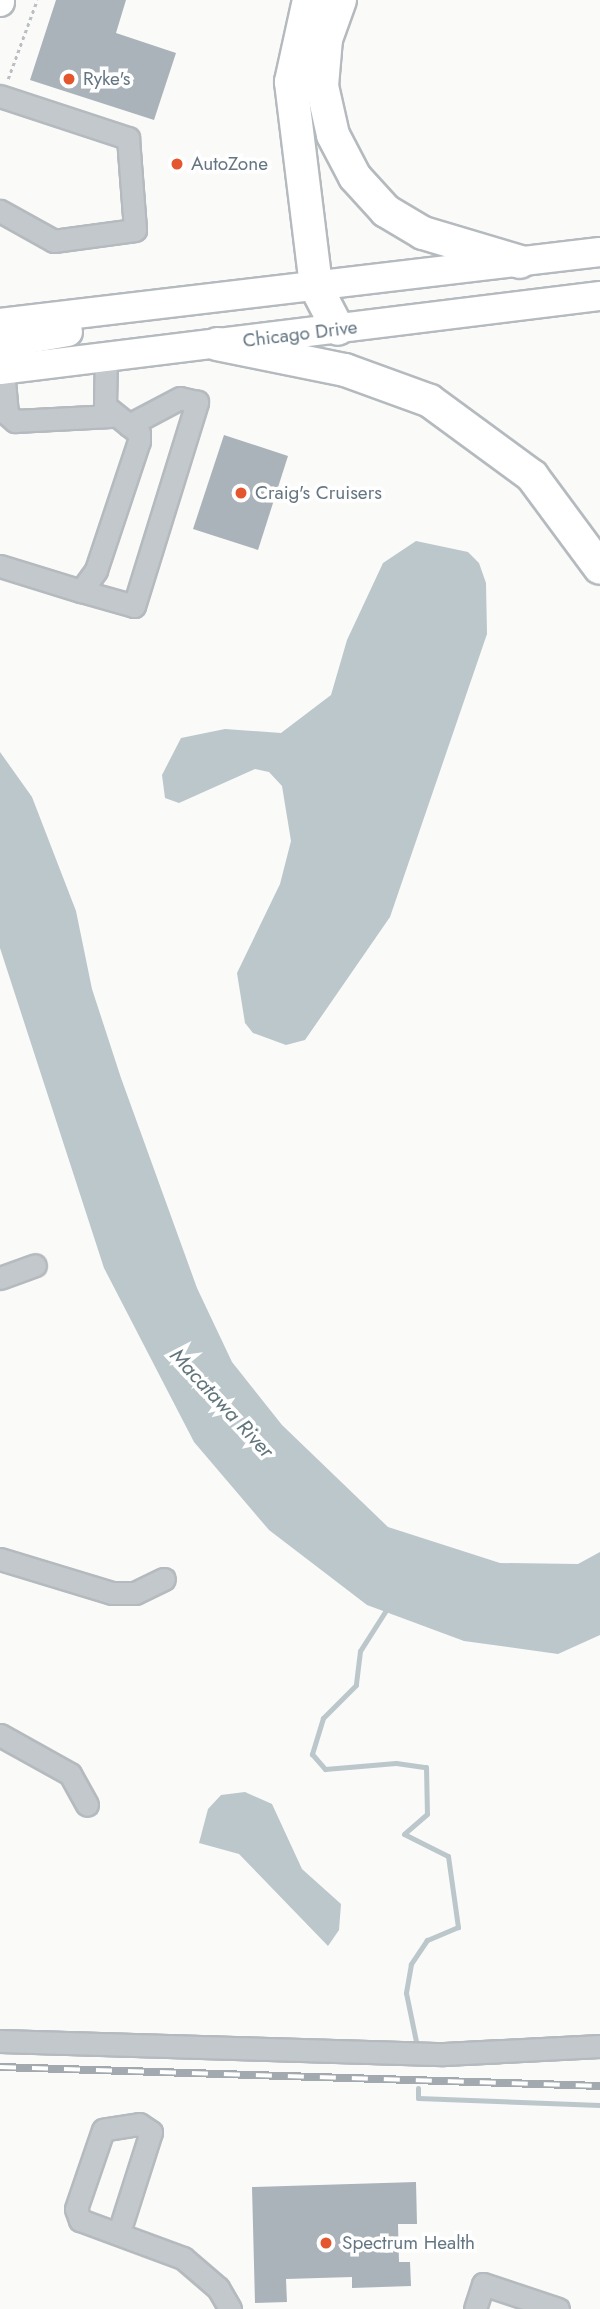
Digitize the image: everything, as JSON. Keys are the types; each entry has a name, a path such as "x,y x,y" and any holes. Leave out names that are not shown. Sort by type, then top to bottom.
{"highway":[{"path":"309,0 291,82 316,287 338,329"},
{"path":"340,0 326,39 322,86 333,135 355,177 414,228 520,262"},
{"path":"217,344 345,370 430,401 532,476 600,568"}],"main road":[{"path":"0,323 600,252"},
{"name":"Chicago Drive","path":"1,361 106,356 217,344 600,296"},
{"path":"1,361 89,328 132,307"}],"lane":[{"path":"0,211 54,241 135,230 128,138 1,96"},
{"path":"81,591 96,570 139,440 105,407 106,356"},
{"path":"0,566 134,606 197,402 180,397 120,421 15,421 7,414 1,361"},
{"path":"0,1278 35,1265"},
{"path":"0,1559 112,1593 135,1593 164,1579"},
{"path":"0,1735 71,1774 87,1805"},
{"path":"0,2040 444,2054 600,2046"},
{"path":"119,2232 151,2132 139,2124 103,2130 76,2209 80,2220 119,2232 183,2258 218,2288 230,2309"},
{"path":"475,2309 483,2284 514,2301 558,2309"}],"path":[{"path":"1,96 37,0"}],"water":[{"path":"416,541 468,552 479,563 486,583 487,634 390,917 305,1040 286,1045 253,1033 245,1023 237,973 280,884 291,841 282,786 269,772 255,769 179,803 165,798 162,775 181,738 225,729 281,733 331,695 347,640 383,563"},
{"name":"Macatawa River","path":"0,752 32,797 76,911 92,989 121,1078 197,1288 232,1362 282,1425 388,1527 500,1563 578,1564 600,1552 600,1635 558,1654 464,1641 367,1605 269,1530 194,1442 104,1268 0,948"},
{"path":"245,1792 272,1804 302,1869 341,1904 339,1930 328,1946 239,1854 199,1843 208,1809 221,1795"}],"building":[{"path":"56,0 126,0 116,33 176,53 154,120 30,80"},
{"name":"Craig's Cruisers","path":"224,435 288,456 258,550 193,529"},
{"name":"Spectrum Health","path":"416,2182 417,2224 398,2224 399,2262 410,2262 411,2286 352,2288 352,2277 286,2279 287,2302 255,2303 252,2187"}],"waterway":[{"path":"388,1607 360,1651 356,1685 323,1718 312,1754 325,1769 396,1763 426,1767 427,1814 404,1834 448,1856 458,1927 427,1940 411,1964 406,1993 417,2046"},
{"path":"418,2088 418,2098 600,2105"}],"railway":[{"path":"0,2067 600,2086"}],"place":[{"name":"Ryke's","path":"69,79"},
{"name":"AutoZone","path":"177,164"},
{"name":"Craig's Cruisers","path":"241,493"},
{"name":"Spectrum Health","path":"326,2243"}]}
